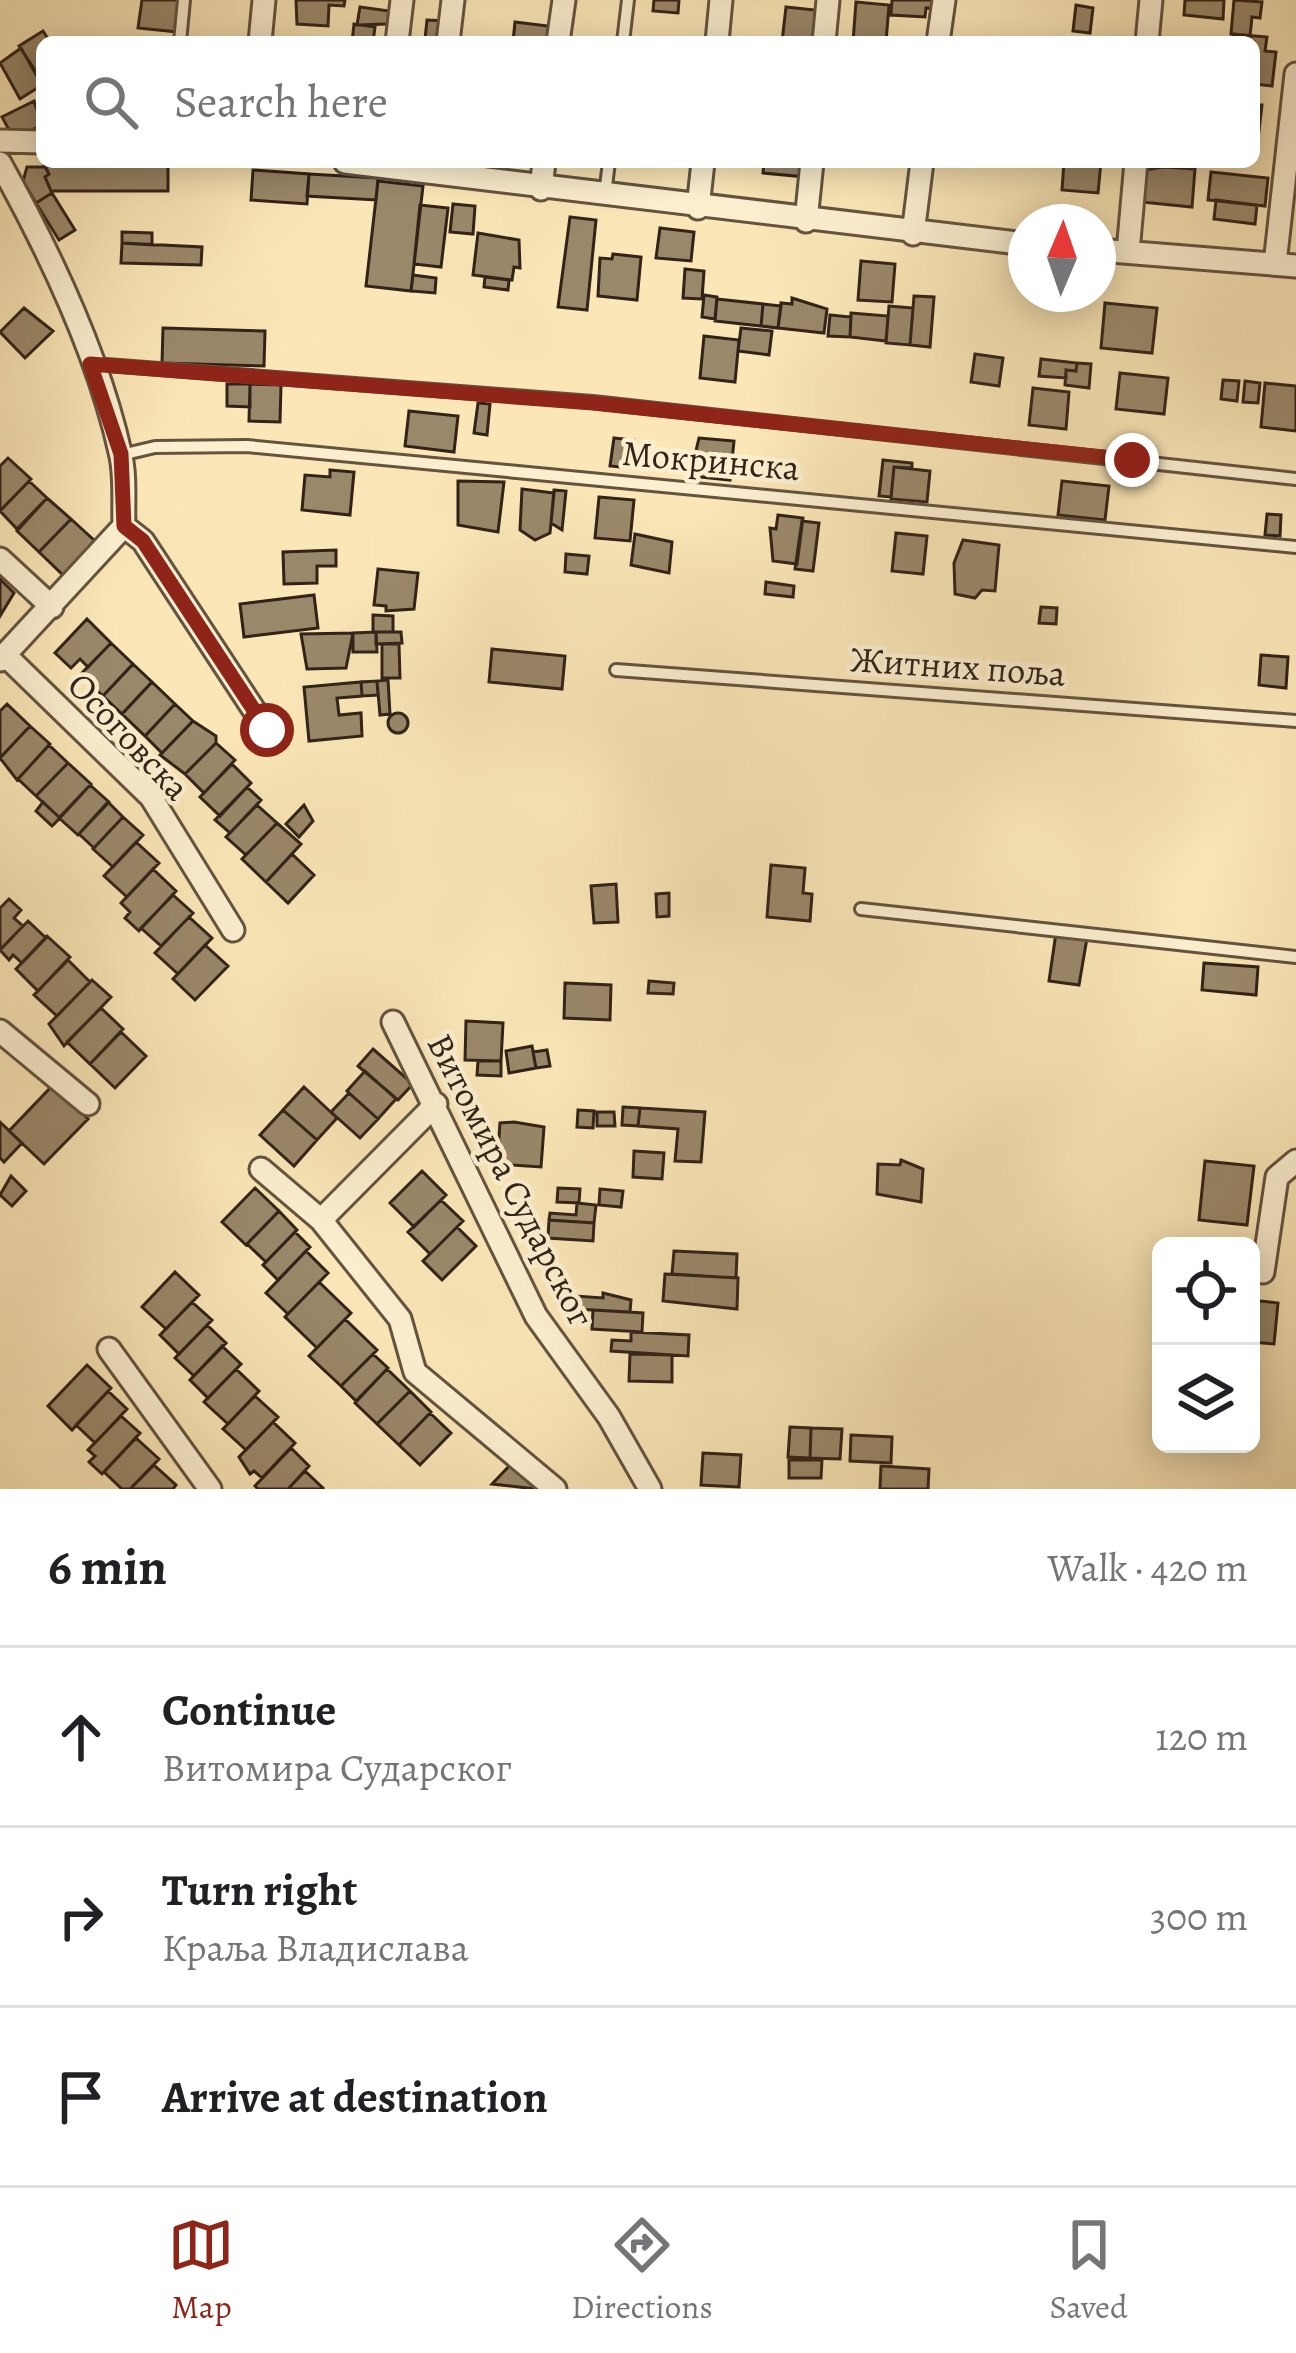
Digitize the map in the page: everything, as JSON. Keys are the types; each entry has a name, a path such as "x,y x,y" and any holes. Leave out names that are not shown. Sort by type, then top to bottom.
{"street":[{"path":"261,36 264,0"},
{"path":"398,36 402,0"},
{"path":"449,36 453,0"},
{"path":"560,36 563,0"},
{"path":"718,36 722,0"},
{"path":"825,36 828,0"},
{"path":"939,36 944,0"},
{"path":"1148,36 1151,0"},
{"path":"1116,251 1286,265 1296,74"},
{"path":"0,141 36,142"},
{"path":"0,163 38,231 121,454 124,526 2,657"},
{"path":"439,168 541,189 1008,242"},
{"path":"541,189 543,168"},
{"path":"698,208 702,168"},
{"path":"806,221 811,168"},
{"path":"913,234 921,168"},
{"path":"1128,252 1135,168"},
{"path":"124,526 143,541 267,730"},
{"path":"0,559 52,607"},
{"name":"Осоговска","path":"2,657 151,796 233,930"},
{"name":"Витомира Сударског","path":"393,1022 536,1316 609,1417 650,1489"},
{"path":"2,1038 88,1104"},
{"path":"321,1220 436,1104"},
{"path":"1263,1272 1277,1178 1296,1161"},
{"path":"261,1169 321,1220 400,1319 415,1372 555,1489"},
{"path":"109,1349 210,1489"}],"lane":[{"path":"181,36 184,0"},
{"path":"624,36 628,0"},
{"path":"604,197 608,168"},
{"path":"90,364 593,403 1296,479"},
{"name":"Мокринска","path":"121,454 155,447 247,446 1296,547"},
{"name":"Житних поља","path":"616,670 1296,722"},
{"path":"861,909 1296,957"}],"building":[{"path":"142,0 182,0 178,32 138,28"},
{"path":"296,0 345,0 344,6 329,5 328,26 297,24"},
{"path":"654,0 679,0 678,13 653,11"},
{"path":"892,0 935,0 935,9 926,8 925,17 891,15"},
{"path":"1185,0 1224,0 1223,19 1184,15"},
{"path":"1234,0 1262,2 1260,18 1252,17 1250,36 1231,34"},
{"path":"856,2 889,5 886,36 853,36"},
{"path":"1076,5 1093,8 1090,33 1073,31"},
{"path":"360,7 389,11 388,24 357,25"},
{"path":"786,7 825,11 823,36 783,36"},
{"path":"427,20 447,21 446,36 425,36"},
{"path":"515,22 556,27 555,36 514,36"},
{"path":"354,24 375,27 374,36 353,36"},
{"path":"43,31 46,36 36,36 36,72 19,46"},
{"path":"1260,36 1267,37 1265,51 1276,52 1272,86 1260,85"},
{"path":"21,48 36,74 36,89 20,99 0,63"},
{"path":"34,101 36,128 14,139 2,117"},
{"path":"27,167 46,168 52,193 36,203 23,181"},
{"path":"46,168 168,168 168,191 51,191 45,177 49,174"},
{"path":"763,168 807,168 806,177 763,173"},
{"path":"1064,168 1100,168 1098,193 1062,190"},
{"path":"1195,169 1192,207 1141,202 1144,170"},
{"path":"253,170 309,174 307,204 251,200"},
{"path":"1211,172 1268,178 1265,206 1208,200"},
{"path":"309,174 378,178 376,200 307,196"},
{"path":"378,181 423,186 411,291 366,286"},
{"path":"52,193 75,230 59,240 36,203"},
{"path":"1216,200 1257,205 1255,224 1214,219"},
{"path":"453,204 475,206 473,234 450,232"},
{"path":"420,205 448,208 441,267 414,264"},
{"path":"570,217 596,220 587,310 558,307"},
{"path":"660,228 694,232 691,261 656,258"},
{"path":"122,232 152,233 152,245 122,243"},
{"path":"478,233 519,240 520,268 514,267 512,280 473,275"},
{"path":"122,243 202,247 201,265 121,263"},
{"path":"613,254 641,257 637,300 598,296 600,258 612,259"},
{"path":"861,261 895,264 892,302 858,300"},
{"path":"685,269 704,271 702,299 683,298"},
{"path":"413,275 436,278 435,293 411,291"},
{"path":"485,277 509,280 508,290 484,287"},
{"path":"704,295 717,297 715,319 702,317"},
{"path":"914,296 934,297 930,347 910,345"},
{"path":"792,298 827,309 824,333 778,328 781,303 792,304"},
{"path":"717,299 763,304 761,326 715,321"},
{"path":"763,304 781,306 778,328 761,326"},
{"path":"1116,304 1157,308 1152,353 1101,348 1104,312 1116,312"},
{"path":"889,306 913,308 910,345 886,343"},
{"path":"24,308 53,331 25,358 0,332"},
{"path":"851,313 888,316 886,341 850,337"},
{"path":"830,315 851,317 850,337 828,336"},
{"path":"163,328 265,331 264,366 162,363"},
{"path":"741,328 772,331 769,355 738,351"},
{"path":"704,336 739,340 735,382 700,378"},
{"path":"975,354 1003,358 999,386 971,382"},
{"path":"1041,359 1077,363 1076,371 1066,370 1066,378 1039,376"},
{"path":"1077,363 1091,364 1089,388 1065,385 1066,370 1076,371"},
{"path":"1120,373 1168,378 1164,414 1116,409"},
{"path":"1223,380 1239,381 1237,401 1221,399"},
{"path":"1245,381 1260,383 1258,403 1243,402"},
{"path":"1265,383 1296,386 1296,431 1261,427"},
{"path":"227,384 250,384 250,407 227,406"},
{"path":"250,384 281,385 280,422 249,421"},
{"path":"1033,388 1069,392 1066,429 1029,425"},
{"path":"478,403 490,404 487,435 474,433"},
{"path":"409,411 458,416 454,452 405,446"},
{"path":"614,438 634,440 631,468 610,466"},
{"path":"699,438 734,441 730,480 690,476"},
{"path":"8,458 31,479 0,511 0,466"},
{"path":"883,460 912,463 912,468 894,467 891,497 879,496"},
{"path":"894,467 930,471 927,502 891,499"},
{"path":"330,470 354,472 350,515 302,510 305,475 330,477"},
{"path":"29,481 47,498 17,529 0,511"},
{"path":"458,481 504,482 498,532 458,525"},
{"path":"1062,481 1109,486 1105,520 1058,515"},
{"path":"522,489 554,493 550,533 535,540 520,530"},
{"path":"554,490 566,491 562,530 551,523"},
{"path":"599,497 634,500 630,541 595,538"},
{"path":"47,498 71,519 39,552 17,531"},
{"path":"1267,514 1281,515 1280,536 1265,535"},
{"path":"778,515 803,518 797,564 773,561 770,528 776,529"},
{"path":"71,519 95,541 63,575 39,552"},
{"path":"802,521 819,523 813,571 795,569"},
{"path":"896,533 927,536 923,574 892,571"},
{"path":"635,534 672,542 669,573 631,565"},
{"path":"963,540 999,545 995,591 982,590 975,598 955,594 954,563"},
{"path":"336,550 336,566 317,566 317,583 284,584 283,552"},
{"path":"566,554 589,556 587,574 565,572"},
{"path":"378,569 418,573 414,609 386,611 386,606 374,605"},
{"path":"0,579 14,593 0,616"},
{"path":"766,582 794,586 793,597 765,594"},
{"path":"314,595 318,628 244,637 240,604"},
{"path":"1041,607 1057,608 1056,624 1039,623"},
{"path":"373,615 393,616 393,632 373,632"},
{"path":"87,619 111,643 88,667 80,659 71,668 55,653"},
{"path":"376,632 401,632 402,643 376,644"},
{"path":"376,632 377,652 353,652 353,633"},
{"path":"353,633 346,668 307,669 301,634"},
{"path":"111,643 133,664 103,696 80,675"},
{"path":"382,644 399,644 400,678 382,678"},
{"path":"492,649 565,656 562,689 489,682"},
{"path":"1261,655 1288,657 1286,688 1259,685"},
{"path":"133,664 152,682 122,714 103,696"},
{"path":"388,680 390,714 380,715 377,681"},
{"path":"377,681 378,695 362,696 361,682"},
{"path":"152,682 175,704 145,736 122,714"},
{"path":"361,682 362,696 337,698 339,715 361,713 362,736 309,741 304,687"},
{"path":"7,704 30,726 0,758 0,711"},
{"path":"175,704 193,721 162,753 145,736"},
{"path":"398,713 408,723 398,733 388,723"},
{"path":"193,721 216,736 216,743 185,774 160,755"},
{"path":"30,726 50,744 17,780 0,758"},
{"path":"216,743 235,760 204,793 185,774"},
{"path":"49,745 68,763 36,796 18,779"},
{"path":"68,763 91,784 60,818 36,796"},
{"path":"232,764 251,783 220,816 200,797"},
{"path":"90,785 109,802 78,835 59,818"},
{"path":"247,787 261,800 230,833 215,820"},
{"path":"43,802 60,818 52,826 36,811"},
{"path":"108,802 123,817 94,848 79,834"},
{"path":"257,805 277,823 246,855 226,837"},
{"path":"304,805 313,821 299,837 286,824"},
{"path":"123,817 143,835 113,867 93,849"},
{"path":"277,823 301,844 266,882 242,859"},
{"path":"136,842 159,863 127,897 104,876"},
{"path":"292,854 314,875 288,903 266,882"},
{"path":"771,865 805,868 803,893 812,894 810,921 767,917"},
{"path":"153,869 176,891 139,931 125,918 130,912 121,903"},
{"path":"616,884 618,922 594,923 591,886"},
{"path":"669,893 669,916 657,917 656,894"},
{"path":"173,895 193,913 161,946 141,928"},
{"path":"9,899 21,910 14,918 23,926 0,950 0,908"},
{"path":"189,917 212,938 178,974 155,953"},
{"path":"28,921 46,938 22,963 13,955 9,960 0,950"},
{"path":"1056,933 1087,938 1079,985 1049,981"},
{"path":"47,936 70,957 38,991 16,969"},
{"path":"205,945 228,966 195,1000 173,979"},
{"path":"68,960 90,982 57,1016 34,995"},
{"path":"1204,963 1258,967 1256,995 1202,990"},
{"path":"92,980 111,997 64,1046 49,1024"},
{"path":"649,981 674,983 673,994 648,993"},
{"path":"565,983 611,985 610,1020 564,1018"},
{"path":"101,1008 123,1029 90,1064 67,1042"},
{"path":"466,1021 503,1023 501,1061 465,1060"},
{"path":"121,1032 146,1056 115,1088 90,1064"},
{"path":"532,1046 536,1068 509,1073 506,1051"},
{"path":"373,1049 413,1084 398,1100 358,1066"},
{"path":"547,1050 550,1066 536,1068 533,1052"},
{"path":"478,1061 501,1061 501,1076 477,1075"},
{"path":"365,1071 396,1099 378,1119 347,1091"},
{"path":"53,1085 88,1119 44,1164 9,1131"},
{"path":"304,1087 337,1118 317,1140 283,1110"},
{"path":"349,1093 378,1119 360,1138 331,1112"},
{"path":"623,1107 640,1108 638,1126 622,1125"},
{"path":"640,1108 705,1112 701,1162 675,1161 678,1129 638,1126"},
{"path":"283,1110 317,1140 294,1166 260,1135"},
{"path":"578,1110 594,1111 593,1128 577,1127"},
{"path":"597,1112 614,1112 615,1126 597,1126"},
{"path":"0,1122 22,1143 4,1162 0,1158"},
{"path":"500,1123 544,1127 541,1167 497,1164"},
{"path":"634,1151 664,1153 662,1179 633,1177"},
{"path":"901,1160 923,1169 921,1202 877,1194 878,1164 900,1165"},
{"path":"1205,1161 1254,1166 1247,1225 1199,1220"},
{"path":"422,1171 446,1195 414,1227 390,1203"},
{"path":"11,1176 26,1191 12,1206 0,1195"},
{"path":"255,1188 279,1211 246,1245 222,1222"},
{"path":"558,1188 580,1189 579,1203 557,1202"},
{"path":"600,1189 623,1191 621,1207 599,1205"},
{"path":"441,1200 463,1221 430,1254 408,1232"},
{"path":"577,1203 596,1205 594,1223 549,1220 550,1213 576,1215"},
{"path":"279,1211 297,1230 266,1262 247,1244"},
{"path":"549,1220 594,1223 593,1241 548,1238"},
{"path":"457,1227 476,1246 442,1280 423,1261"},
{"path":"295,1232 310,1247 278,1280 263,1265"},
{"path":"306,1251 328,1273 288,1314 266,1293"},
{"path":"674,1251 737,1254 736,1278 672,1274"},
{"path":"175,1272 199,1295 166,1329 142,1307"},
{"path":"665,1274 738,1278 737,1309 663,1301"},
{"path":"319,1282 351,1313 317,1348 285,1317"},
{"path":"603,1293 631,1300 630,1312 575,1309 576,1296 603,1298"},
{"path":"1260,1301 1278,1303 1274,1344 1260,1343"},
{"path":"192,1302 212,1320 179,1354 160,1335"},
{"path":"593,1310 643,1313 642,1332 592,1329"},
{"path":"345,1319 377,1350 341,1386 309,1356"},
{"path":"207,1325 226,1343 194,1376 175,1358"},
{"path":"631,1332 689,1335 688,1356 611,1351 612,1340 631,1341"},
{"path":"222,1346 241,1364 208,1398 190,1380"},
{"path":"373,1354 388,1368 356,1401 341,1386"},
{"path":"630,1354 672,1355 672,1382 629,1381"},
{"path":"87,1365 111,1388 72,1430 48,1406"},
{"path":"236,1369 259,1391 228,1424 204,1402"},
{"path":"387,1369 410,1391 377,1424 355,1403"},
{"path":"108,1391 127,1409 95,1443 76,1425"},
{"path":"410,1391 431,1412 399,1445 377,1424"},
{"path":"255,1396 278,1417 246,1450 223,1429"},
{"path":"430,1413 451,1433 420,1465 399,1445"},
{"path":"121,1416 140,1433 102,1474 89,1462 95,1456 88,1450"},
{"path":"273,1422 295,1443 262,1478 254,1471 250,1474 239,1457"},
{"path":"790,1427 811,1428 810,1458 788,1457"},
{"path":"811,1428 842,1429 840,1459 810,1458"},
{"path":"851,1435 892,1437 891,1463 850,1461"},
{"path":"136,1438 159,1459 130,1489 122,1489 104,1472"},
{"path":"291,1448 309,1466 288,1489 258,1489 255,1486"},
{"path":"703,1453 741,1455 739,1487 701,1485"},
{"path":"789,1460 822,1460 821,1478 789,1478"},
{"path":"154,1465 176,1485 173,1489 130,1489"},
{"path":"510,1465 536,1489 492,1484"},
{"path":"881,1466 929,1469 928,1489 880,1489"},
{"path":"305,1471 323,1488 288,1489"}],"route":[{"path":"267,730 143,541 124,526 121,454 90,364 593,403 1132,460"}]}
